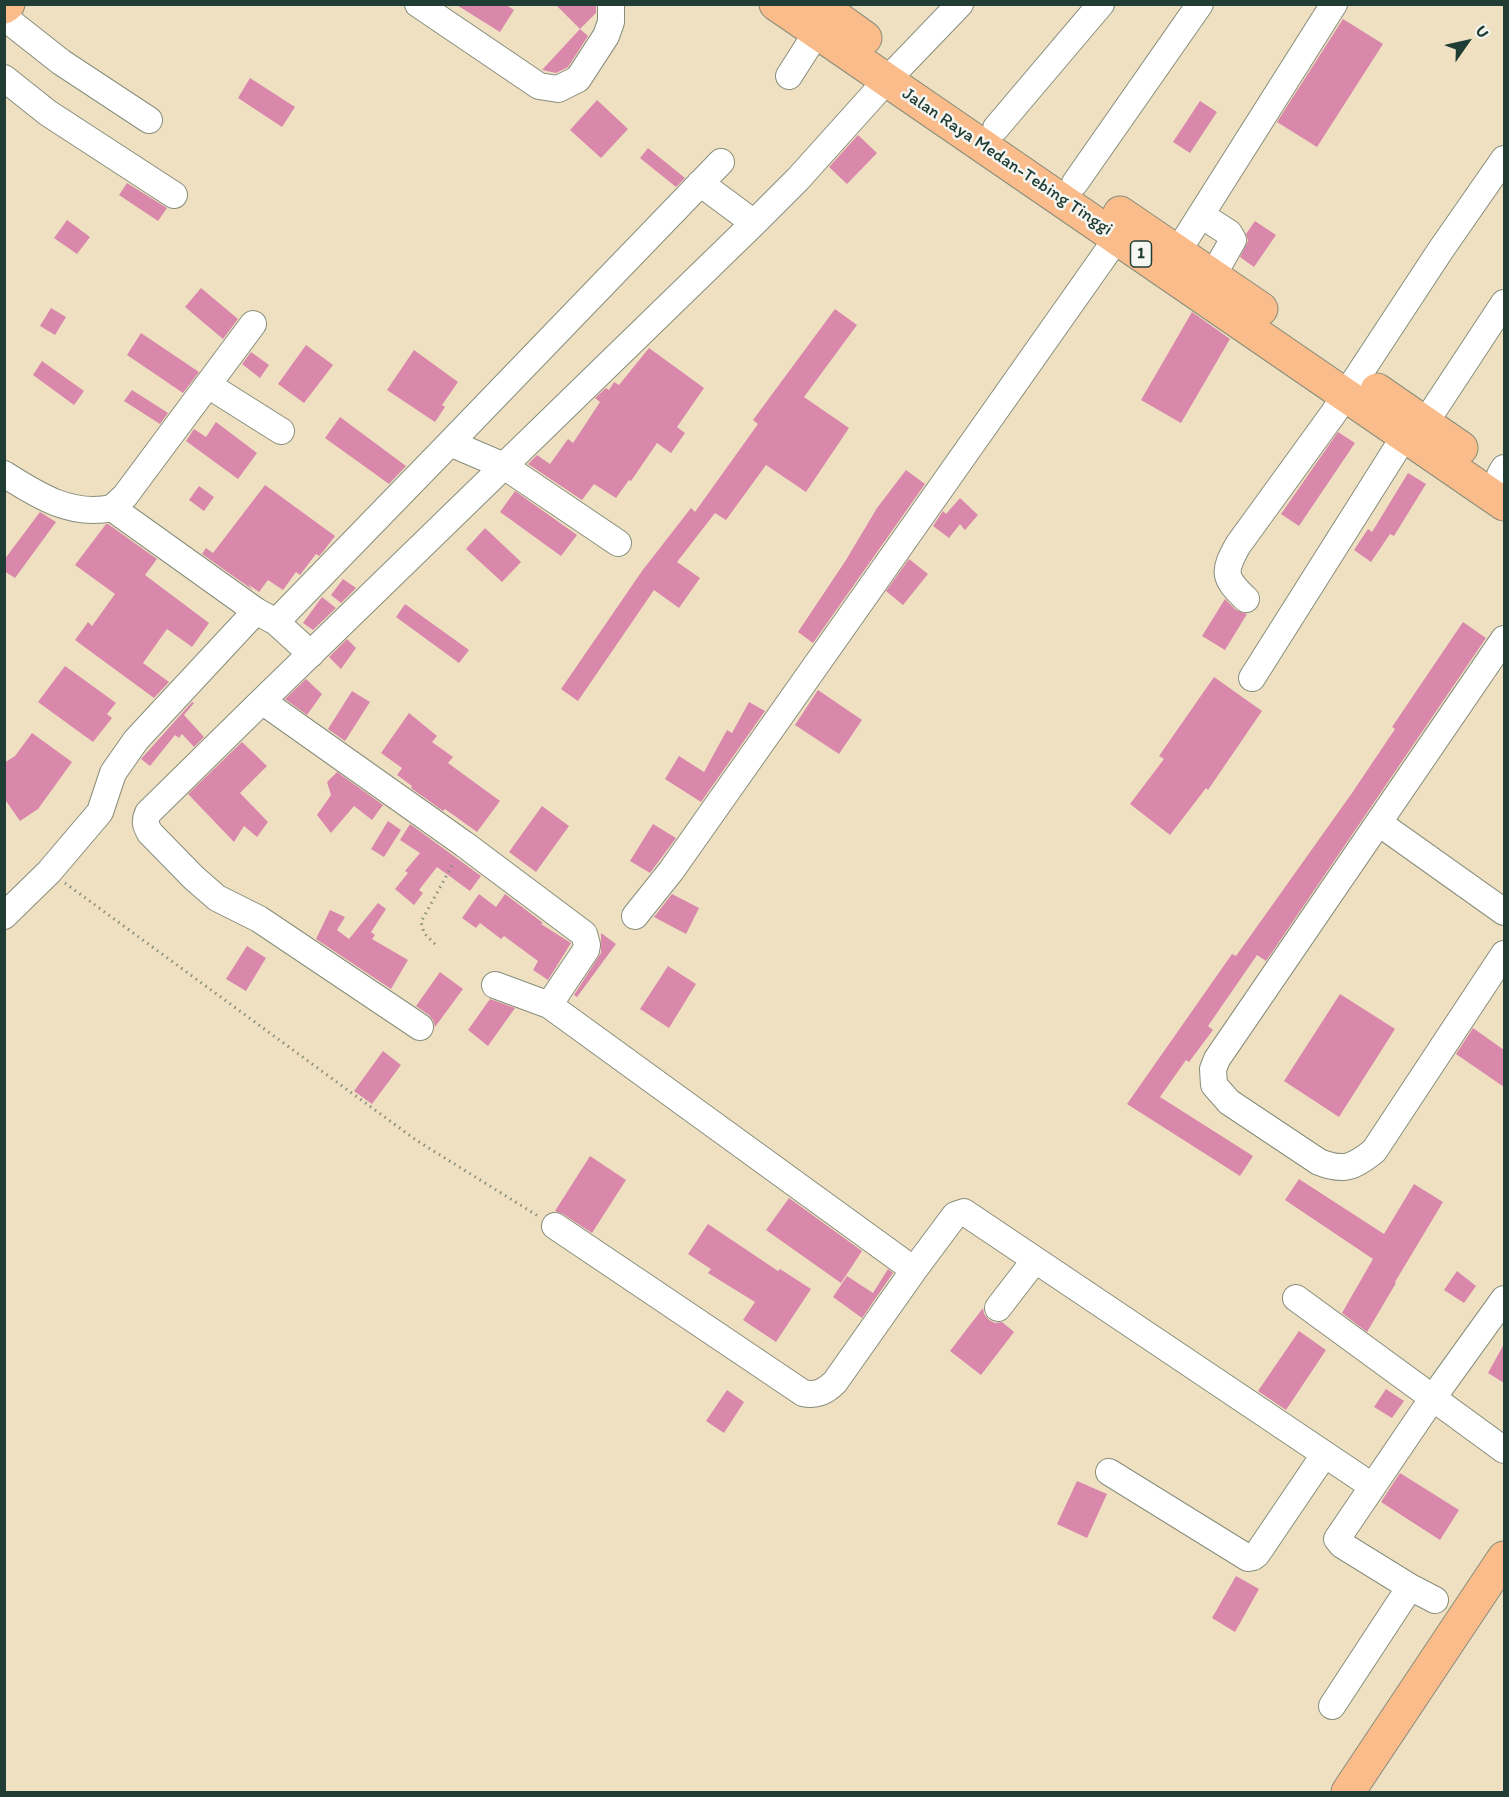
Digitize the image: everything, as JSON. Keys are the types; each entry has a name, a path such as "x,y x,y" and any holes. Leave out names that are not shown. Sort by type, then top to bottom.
{"highway":[{"name":"Jalan Raya Medan-Tebing Tinggi","path":"776,4 817,18 1084,198 1178,250 1352,386 1414,430 1503,481"},
{"name":"Jalan Raya Medan-Tebing Tinggi","path":"895,72 996,128 1084,198 1117,238 1352,386"},
{"path":"1348,1792 1504,1558"},
{"path":"1369,1792 1504,1590"}],"street":[{"path":"418,4 539,86 558,89 578,79 606,36 611,22 611,4"},
{"path":"420,1027 259,919 217,898 150,833 145,819 148,813 754,224 960,4"},
{"path":"996,128 1101,4"},
{"path":"1084,198 1200,4"},
{"path":"1178,250 1334,4"},
{"path":"4,17 61,62 149,120"},
{"path":"789,76 817,18"},
{"path":"4,78 48,113 174,195"},
{"path":"1246,599 1231,585 1227,576 1229,562 1238,545 1352,386 1440,251 1504,159"},
{"path":"4,916 49,872 100,812 113,773 136,740 450,443 721,162"},
{"path":"700,183 754,224"},
{"path":"1201,214 1228,233 1233,240 1213,276"},
{"path":"635,916 678,862 1117,238"},
{"path":"1252,678 1414,430 1504,303"},
{"path":"4,474 41,497 58,504 89,512 111,508 125,496 253,324"},
{"path":"208,385 281,431"},
{"path":"450,443 504,466 618,543"},
{"path":"111,508 266,616 310,654"},
{"path":"1504,639 1217,1059 1212,1077 1214,1085 1229,1102 1319,1162 1331,1167 1344,1168 1359,1163 1374,1151 1504,954"},
{"path":"262,701 464,844 584,934 586,950 549,1005"},
{"path":"1379,823 1504,912"},
{"path":"495,985 549,1005 914,1270"},
{"path":"555,1226 802,1393 810,1395 823,1392 835,1382 955,1215 964,1212 1372,1486"},
{"path":"998,1308 1035,1260"},
{"path":"1296,1298 1504,1450"},
{"path":"1435,1600 1342,1545 1337,1539 1432,1399 1504,1299"},
{"path":"1109,1472 1248,1558 1257,1554 1324,1455"},
{"path":"1332,1706 1410,1587"}],"path":[{"path":"435,944 424,933 421,922 464,844"},
{"path":"49,872 416,1140 555,1226"}],"building":[{"path":"455,4 505,4 514,10 500,32"},
{"path":"555,4 596,4 596,13 580,29"},
{"path":"1343,19 1383,44 1317,147 1277,122"},
{"path":"580,29 588,36 568,67 556,73 542,70"},
{"path":"250,78 295,107 282,127 238,98"},
{"path":"597,100 628,129 601,158 570,130"},
{"path":"1200,101 1217,112 1190,153 1173,142"},
{"path":"858,135 877,153 847,184 829,167"},
{"path":"648,148 685,178 676,187 640,158"},
{"path":"127,183 167,208 158,221 119,195"},
{"path":"67,220 90,237 77,254 54,238"},
{"path":"1255,221 1276,235 1254,267 1240,257 1248,241 1246,234"},
{"path":"201,288 238,319 223,339 185,307"},
{"path":"51,308 66,317 55,335 40,326"},
{"path":"835,309 857,325 804,397 849,428 806,492 766,465 726,520 715,513 677,562 700,578 679,608 654,590 578,701 561,689 642,571 691,508 695,512 758,424 753,420"},
{"path":"1192,312 1230,339 1181,423 1141,400"},
{"path":"141,333 199,372 183,393 127,355"},
{"path":"306,345 333,365 304,403 278,384"},
{"path":"649,348 704,388 677,427 685,433 671,453 657,443 631,481 629,480 616,498 594,484 582,500 528,464 537,455 550,464 568,439 573,443 600,402 595,398 606,388 609,390 614,382 619,385"},
{"path":"414,350 458,382 442,405 445,407 435,422 387,390"},
{"path":"251,352 269,365 260,378 242,364"},
{"path":"42,361 84,391 74,405 33,375"},
{"path":"132,390 168,413 160,424 124,401"},
{"path":"340,417 406,466 389,484 325,438"},
{"path":"216,422 257,453 238,479 186,441 194,429 206,437"},
{"path":"1338,432 1355,443 1299,526 1281,514"},
{"path":"906,470 925,484 813,643 798,632 877,508"},
{"path":"1408,473 1426,484 1394,536 1390,534 1371,562 1354,550 1368,529 1372,532"},
{"path":"265,485 335,536 319,556 316,554 300,575 296,572 283,590 268,580 259,592 202,554 206,548 213,553"},
{"path":"199,486 214,497 204,511 189,500"},
{"path":"515,491 577,535 561,556 500,512"},
{"path":"960,498 978,515 965,530 960,524 949,538 933,526 943,511 946,514"},
{"path":"40,512 56,522 15,578 4,571 4,560"},
{"path":"106,524 157,559 145,575 209,623 192,647 167,629 143,663 169,682 154,698 75,640 88,622 92,626 115,594 75,565"},
{"path":"485,528 521,562 502,582 466,549"},
{"path":"909,559 928,574 903,605 886,591"},
{"path":"343,579 356,588 341,603 331,595"},
{"path":"322,597 336,608 313,630 303,623"},
{"path":"1225,599 1236,610 1247,614 1225,650 1202,636"},
{"path":"405,604 469,650 459,663 396,617"},
{"path":"1463,622 1486,638 1266,961 1257,955 1208,1026 1213,1030 1189,1062 1186,1060 1160,1097 1253,1156 1240,1176 1127,1104 1232,954 1236,956 1352,793 1395,729 1392,727"},
{"path":"347,639 356,648 341,669 329,657"},
{"path":"65,666 116,703 107,714 112,718 93,742 38,702"},
{"path":"1214,677 1262,711 1208,790 1206,788 1170,835 1130,804 1164,759 1159,756"},
{"path":"306,679 322,694 307,715 285,699"},
{"path":"818,690 862,720 839,754 795,725"},
{"path":"352,691 370,702 345,741 328,729"},
{"path":"192,702 194,703 184,715 204,737 194,747 182,734 179,738 175,735 150,766 141,759"},
{"path":"749,702 765,711 701,802 665,779 679,756 704,772 727,730 732,733"},
{"path":"409,713 437,736 432,742 453,757 448,763 500,801 477,832 411,788 412,786 397,775 402,768 381,753"},
{"path":"32,733 72,762 38,809 20,821 4,798 4,763 15,756"},
{"path":"242,742 267,766 240,793 268,822 257,837 244,826 234,842 188,794"},
{"path":"337,772 383,805 372,820 354,806 331,833 317,815 331,795 327,782"},
{"path":"542,806 569,826 536,872 509,852"},
{"path":"388,821 401,830 384,857 371,849"},
{"path":"410,824 481,876 470,891 437,867 419,890 423,893 414,905 395,889 408,873 405,871 420,853 400,840"},
{"path":"653,824 676,838 650,873 630,861"},
{"path":"479,894 496,907 505,894 543,923 541,924 571,943 548,980 533,970 538,961 504,936 501,939 480,923 476,928 462,918"},
{"path":"672,894 699,908 686,934 654,917"},
{"path":"378,903 386,909 371,932 375,935 372,939 408,960 391,989 316,939 330,910 345,917 337,930 349,939"},
{"path":"601,933 616,944 577,997 574,995 601,953"},
{"path":"247,946 266,958 246,991 226,979"},
{"path":"668,966 696,984 669,1028 640,1009"},
{"path":"440,972 463,989 435,1027 429,1015 416,1006"},
{"path":"1340,994 1395,1029 1339,1117 1284,1081"},
{"path":"490,999 515,1008 488,1046 468,1030"},
{"path":"1473,1028 1504,1050 1504,1087 1456,1054"},
{"path":"383,1051 401,1065 372,1104 354,1091"},
{"path":"590,1156 626,1180 592,1233 555,1211"},
{"path":"1299,1179 1384,1234 1414,1184 1443,1202 1367,1332 1342,1313 1373,1259 1285,1200"},
{"path":"789,1198 862,1251 841,1283 766,1230"},
{"path":"708,1224 778,1271 780,1269 811,1289 776,1342 743,1320 755,1302 708,1273 711,1269 688,1254"},
{"path":"888,1269 893,1273 862,1318 833,1297 847,1276 873,1293"},
{"path":"1457,1271 1476,1286 1464,1303 1444,1290"},
{"path":"983,1308 989,1320 995,1323 1002,1322 1014,1332 981,1375 950,1351"},
{"path":"1299,1331 1326,1350 1286,1410 1258,1391"},
{"path":"1504,1344 1504,1383 1488,1373"},
{"path":"1386,1389 1404,1401 1392,1418 1374,1407"},
{"path":"727,1390 744,1402 724,1433 706,1421"},
{"path":"1400,1473 1459,1510 1440,1540 1381,1502"},
{"path":"1077,1481 1107,1494 1087,1538 1057,1524"},
{"path":"1236,1576 1259,1589 1235,1632 1212,1618"}]}
